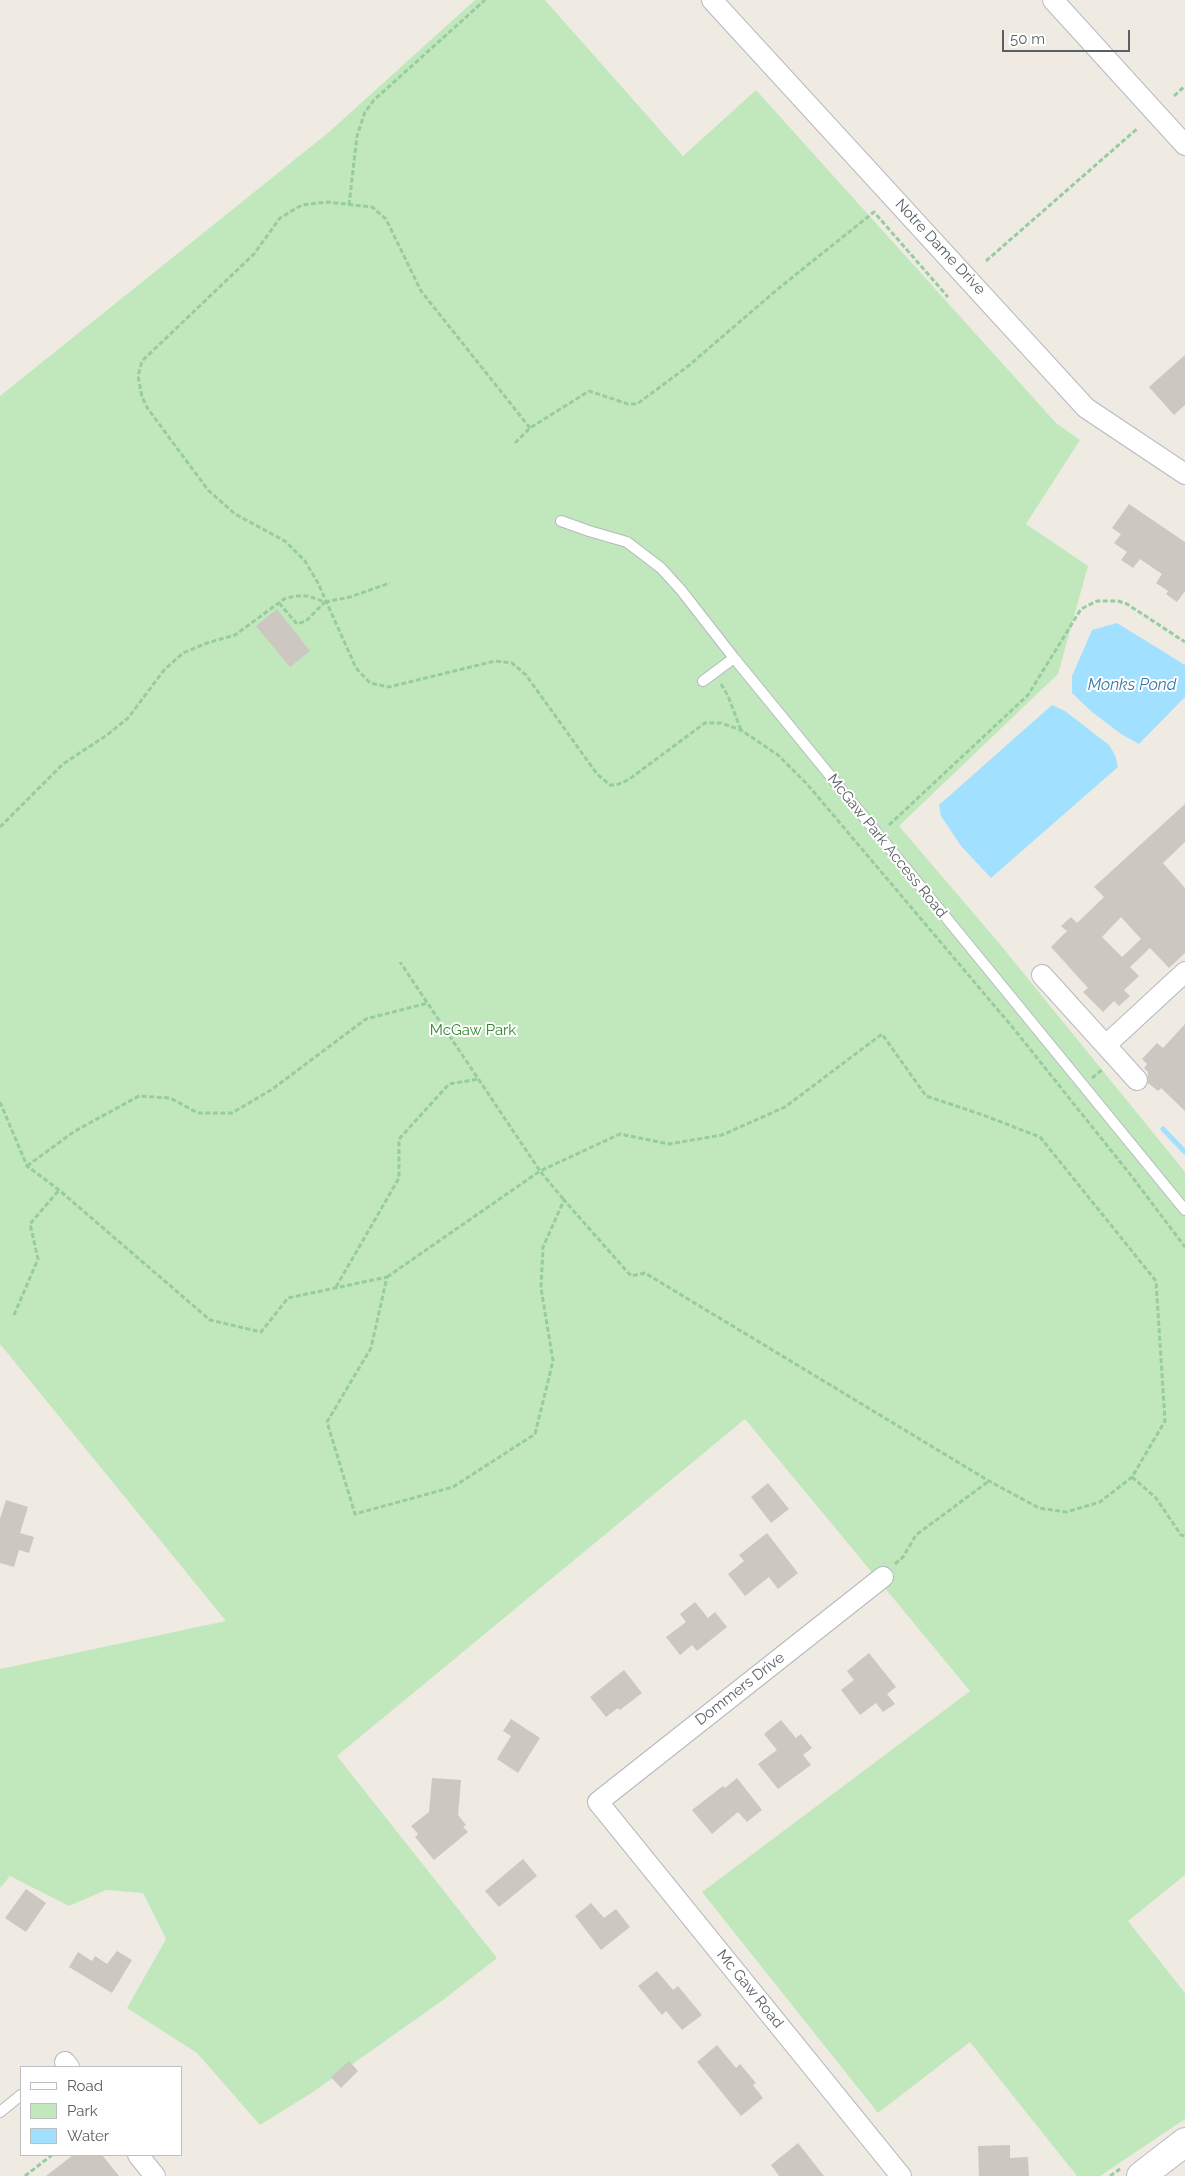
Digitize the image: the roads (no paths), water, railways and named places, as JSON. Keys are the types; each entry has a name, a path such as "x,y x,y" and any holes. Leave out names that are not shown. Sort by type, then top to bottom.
{"main road":[{"path":"1141,2176 1185,2142"},
{"path":"1167,2176 1185,2164"}],"street":[{"name":"Notre Dame Drive","path":"712,0 1086,408 1185,474"},
{"path":"1053,0 1185,145"},
{"path":"1106,1045 1185,972"},
{"path":"1042,975 1137,1080"},
{"name":"Dommers Drive","path":"598,1802 883,1577"},
{"name":"Mc Gaw Road","path":"598,1802 901,2176"},
{"path":"139,2156 155,2176"}],"lane":[{"name":"McGaw Park Access Road","path":"561,521 628,542 661,568 681,590 734,658 1185,1210"},
{"path":"704,681 734,658"},
{"path":"0,2112 20,2096"}],"water":[{"name":"Monks Pond","path":"1117,623 1185,665 1185,697 1139,744 1121,734 1092,712 1072,693 1072,676 1092,630"},
{"path":"1052,705 1065,711 1109,745 1115,755 1118,767 991,878 961,846 941,816 939,805"}],"waterway":[{"path":"1163,1129 1185,1152"}],"park label":[{"name":"McGaw Park","path":"473,1030"}]}
